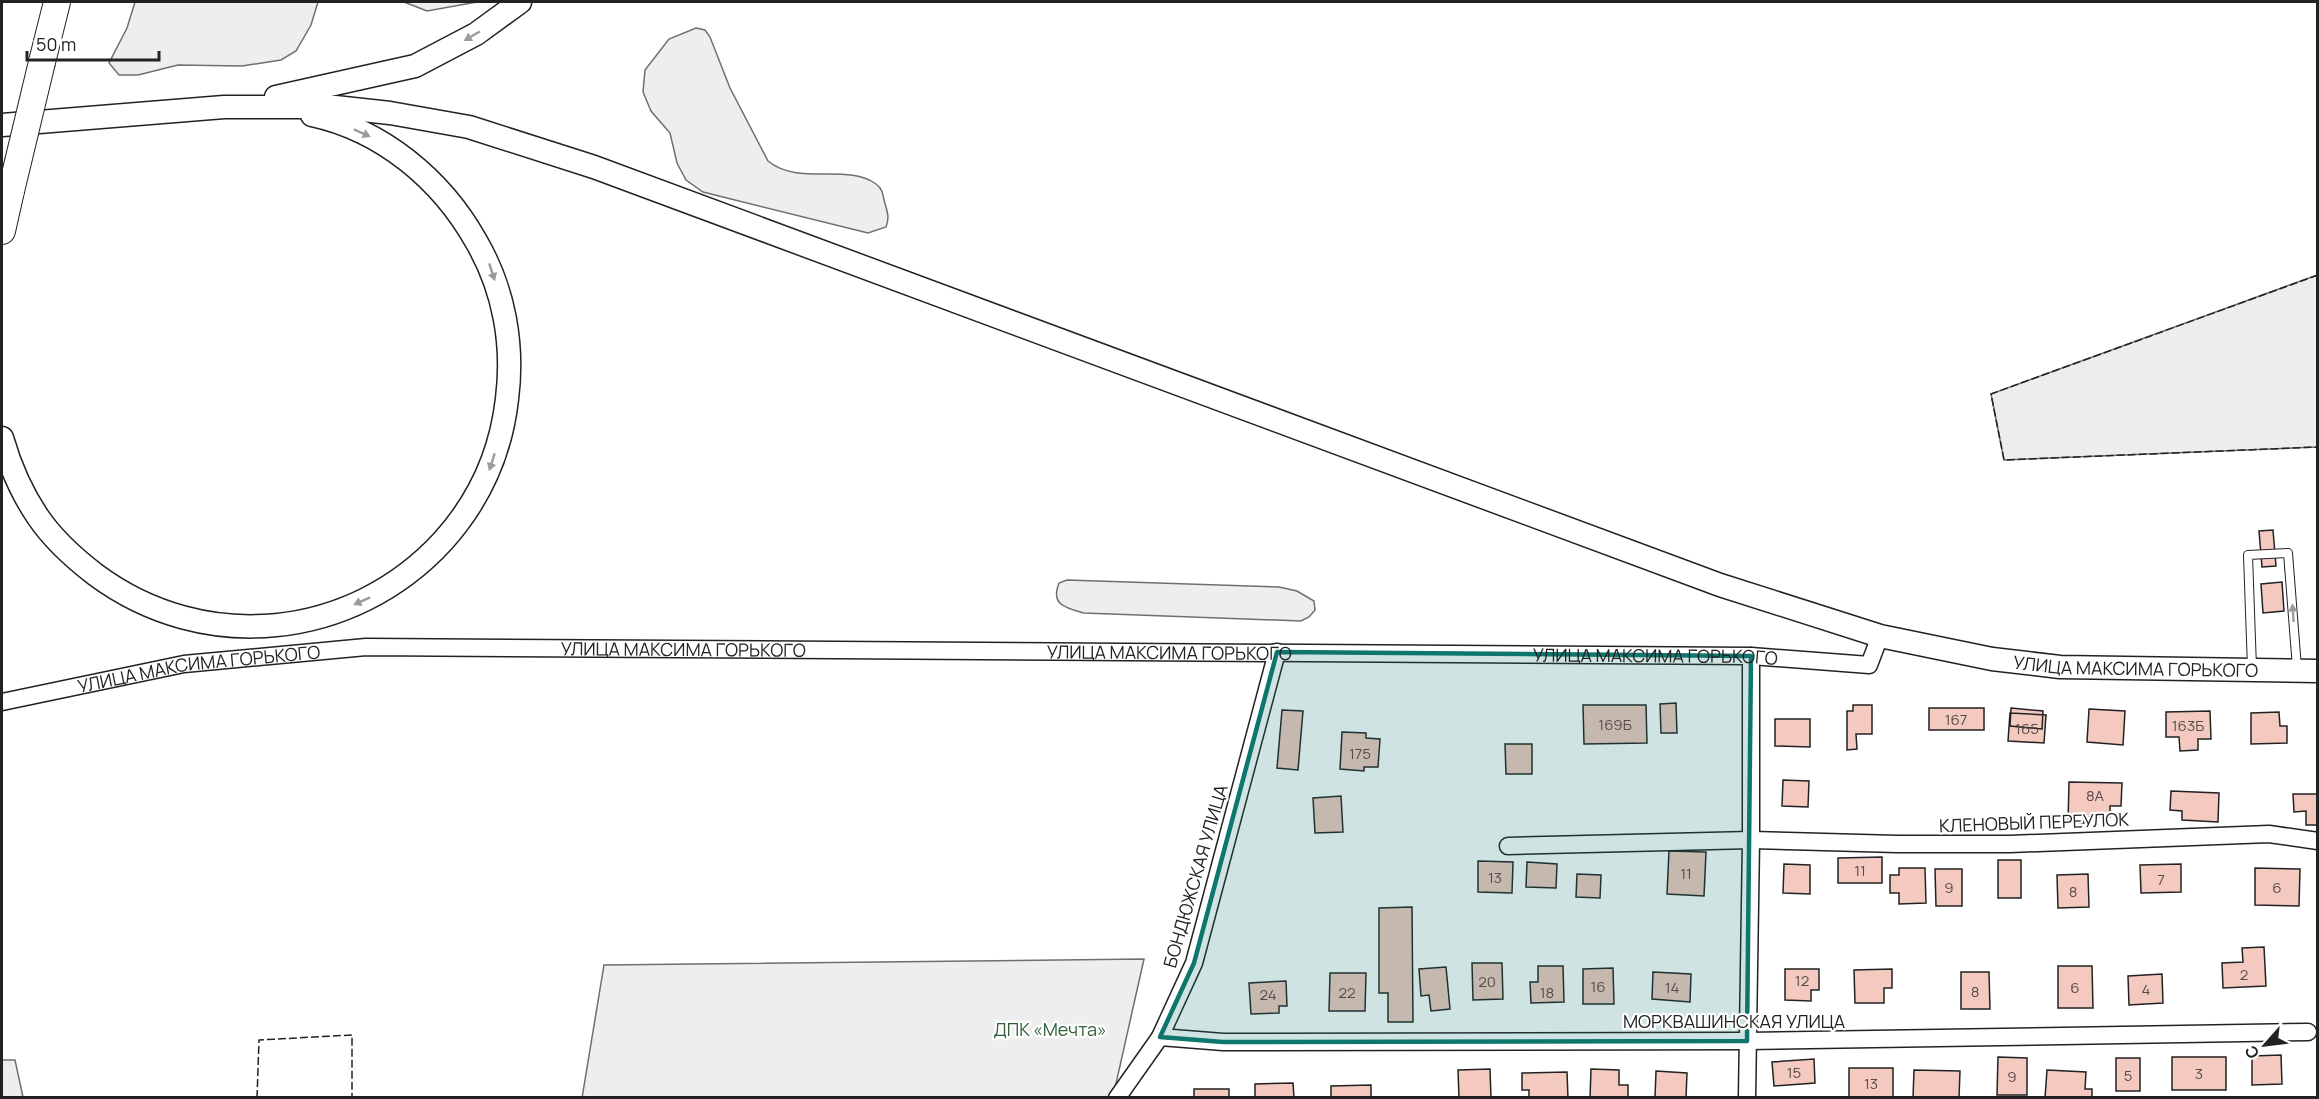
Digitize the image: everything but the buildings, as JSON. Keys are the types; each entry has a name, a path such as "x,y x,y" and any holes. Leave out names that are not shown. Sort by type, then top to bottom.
{"main road":[{"path":"2,231 57,2"}],"street":[{"path":"224,108 415,66 476,34 520,2"},
{"path":"2,125 224,108 335,107 390,113 469,127 594,167 1720,585 1880,636"},
{"path":"2,438 12,471 39,518 75,559 119,592 169,614 222,626 276,626 330,615 380,593 424,562 460,521 488,474 505,423 511,368 505,314 489,262 462,215 426,174 381,142 332,119 278,108 224,108"},
{"name":"УЛИЦА МАКСИМА ГОРЬКОГО","path":"2,702 184,664 366,647 1750,656 1869,665 1880,636 1992,659 2060,667 2307,671"},
{"name":"БОНДЮЖСКАЯ УЛИЦА","path":"1117,1098 1160,1037 1194,963 1277,652"},
{"path":"1747,1098 1751,840 1750,656"},
{"name":"КЛЕНОВЫЙ ПЕРЕУЛОК","path":"1508,846 1751,840 2010,844 2269,834 2318,841"},
{"name":"МОРКВАШИНСКАЯ УЛИЦА","path":"1160,1037 1223,1042 1747,1041 2308,1032"}],"lane":[{"path":"2252,670 2248,555 2288,553 2307,671"}],"highlighted area":[{"path":"1277,652 1751,656 1747,1041 1223,1042 1160,1037 1194,963"}],"green space":[{"path":"135,2 318,2 311,25 296,51 281,60 242,66 178,65 138,75 119,75 109,63 127,28"},
{"path":"404,2 477,2 427,11"},
{"path":"696,28 705,30 710,37 730,88 768,161 794,172 852,175 876,184 882,191 887,211 886,227 868,233 703,192 686,180 677,163 670,133 651,111 643,92 645,70 669,39"},
{"path":"1067,580 1279,587 1297,591 1314,601 1315,610 1301,621 1084,613 1066,607 1058,601 1059,583"},
{"name":"ДПК «Мечта»","path":"1144,959 1115,1088 1108,1097 582,1098 604,965"},
{"path":"2,1060 15,1060 23,1097 2,1097"}],"shaded area":[{"path":"2317,275 2317,447 2004,460 1991,394"}],"fence":[{"path":"2318,275 1991,394 2004,460 2318,447"},
{"path":"257,1098 259,1040 352,1035 352,1098"}]}
